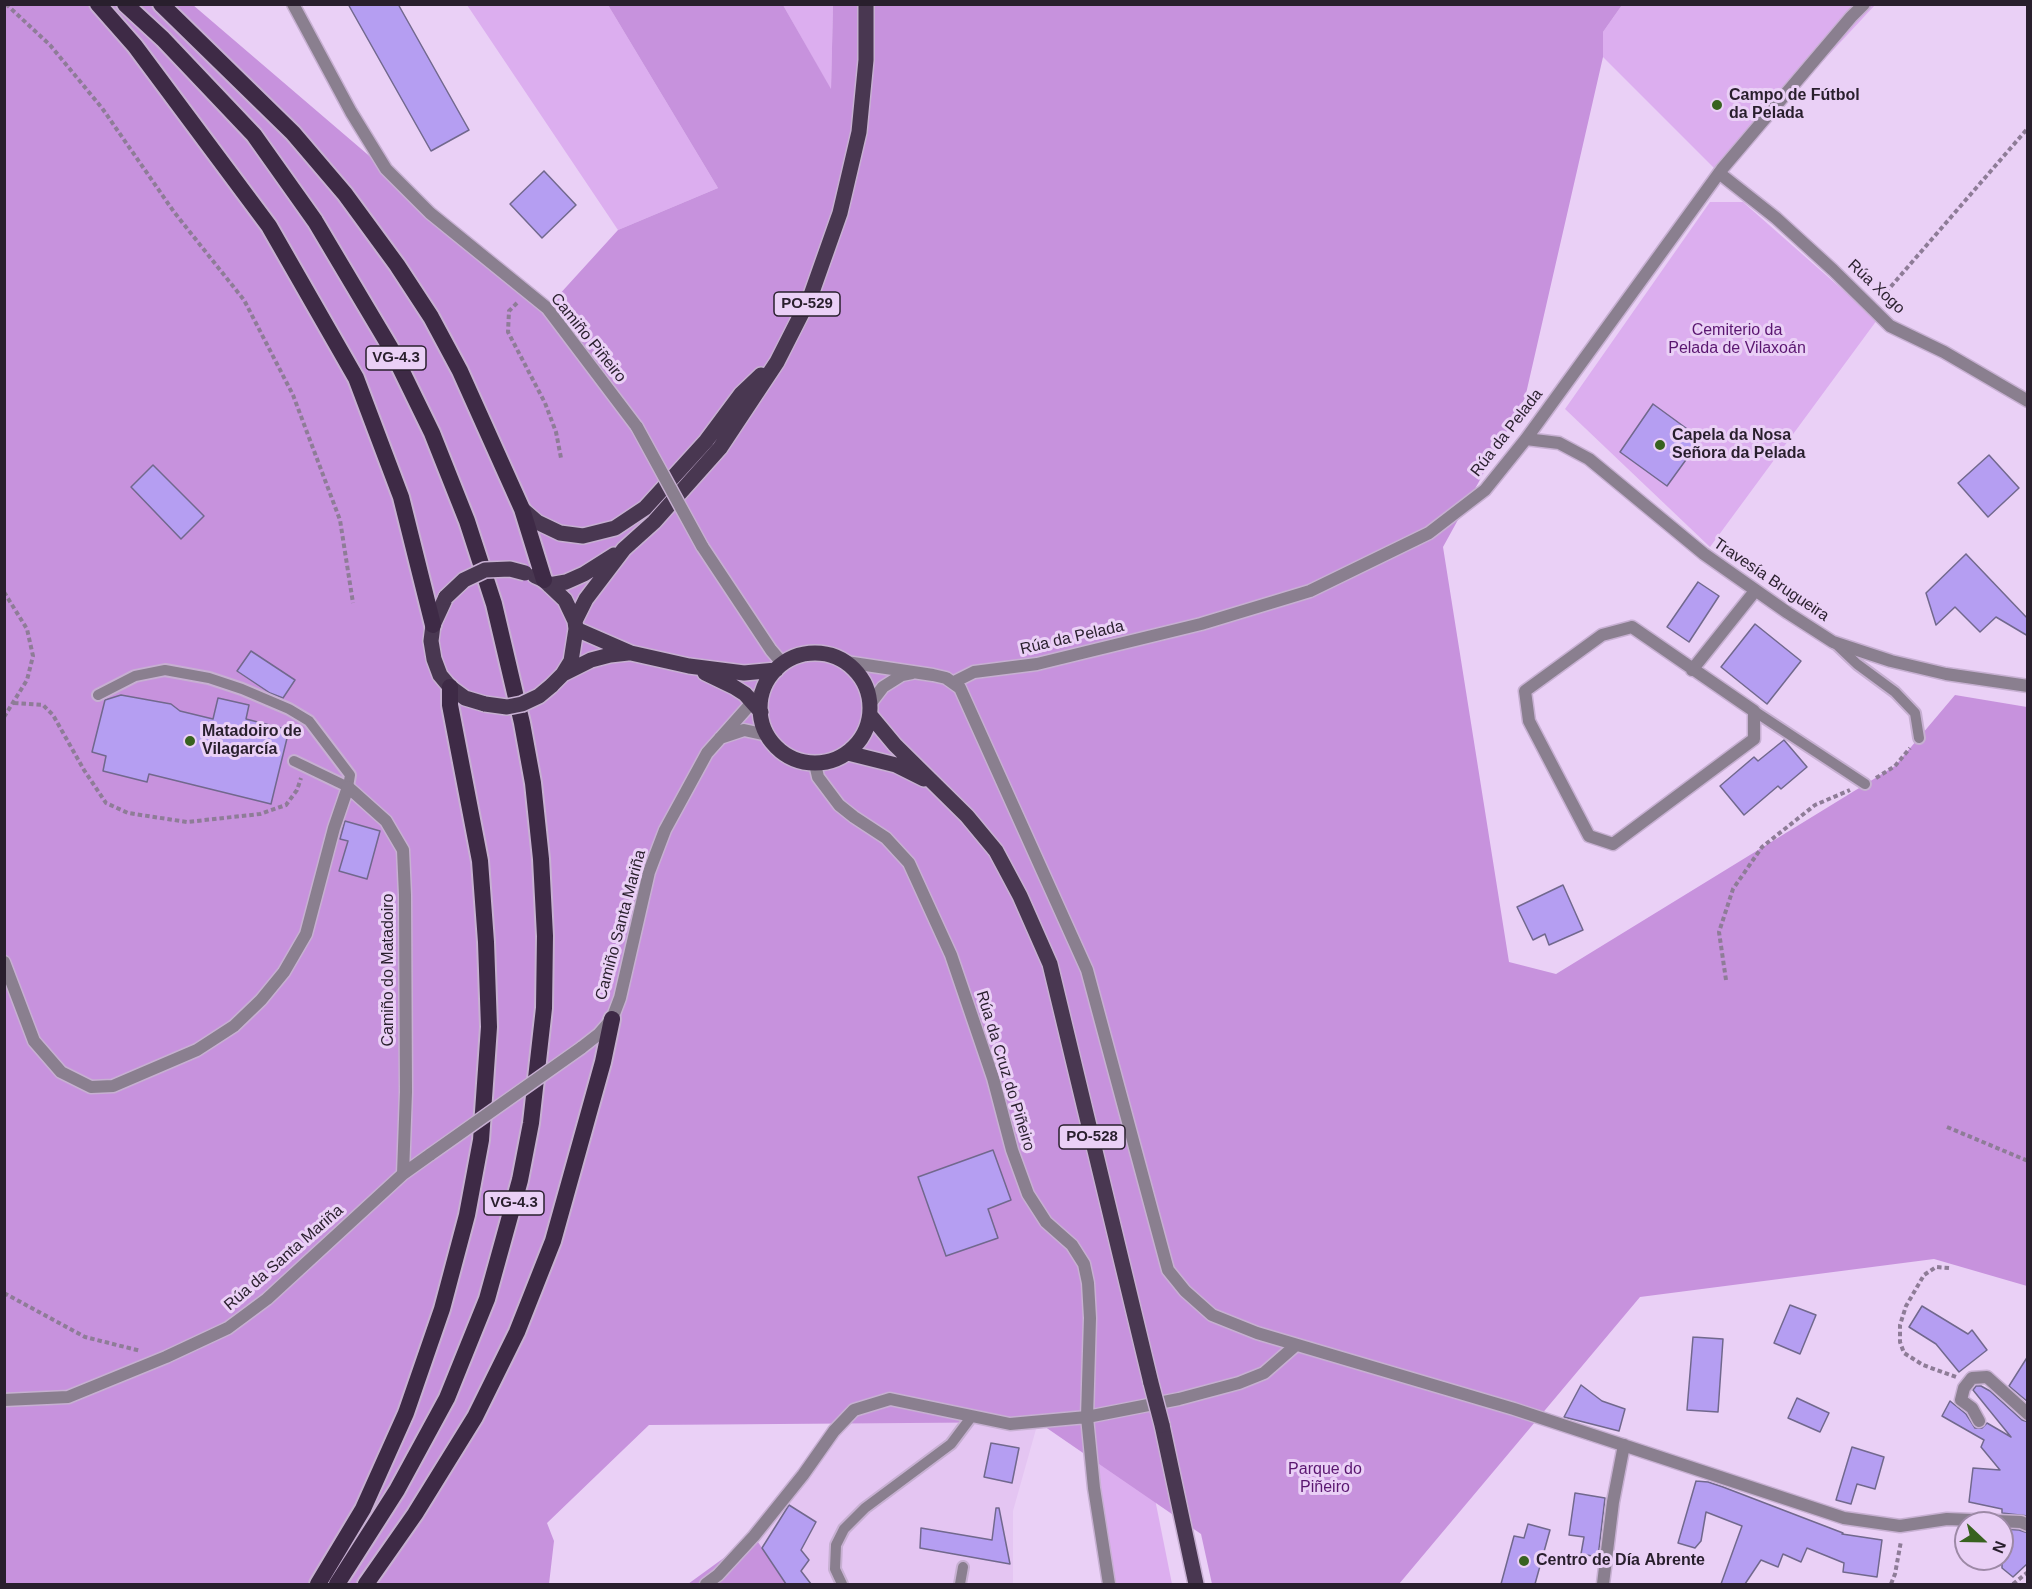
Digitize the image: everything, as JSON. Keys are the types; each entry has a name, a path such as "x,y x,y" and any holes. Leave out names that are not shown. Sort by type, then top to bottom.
{"highway":[{"path":"98,4 135,46 269,226 356,378 401,497 433,625"},
{"name":"VG-4.3","path":"125,4 163,39 254,135 315,221 390,347 432,433 466,521 490,594 507,653 533,783 545,936 544,1008 536,1091 520,1180 487,1299 447,1398 397,1490 337,1584"},
{"path":"161,4 293,133 345,194 397,265 431,318 460,371 522,509 547,582"},
{"path":"318,1584 363,1509 406,1413 445,1298 467,1215 481,1140 489,1027 486,942 480,861 450,705 450,687"},
{"path":"366,1584 415,1514 475,1417 517,1332 553,1241 603,1062 612,1019"}],"main road":[{"name":"PO-529","path":"576,625 595,585 624,549 654,522 720,448 777,362 811,296 843,201 860,132 866,60 866,4"},
{"path":"522,509 537,522 560,533 583,536 615,528 645,508 706,441 741,394 777,362"},
{"name":"PO-529","path":"547,582 566,582 584,574 624,549"},
{"path":"510,569 547,582 565,600 576,625 571,661 563,674 539,696 522,704 507,707 465,698 450,687 440,675 434,659 431,640 433,625 446,597 464,580 485,570 510,569"},
{"path":"576,625 632,653 689,666 744,673 779,667 803,655 814,653 825,654 846,662 860,676 865,685 870,709 863,736 848,753 827,762 815,764 804,762 782,753 767,735 756,707 734,687 689,666"},
{"path":"563,674 591,660 632,653"},
{"path":"756,707 764,689 779,667"},
{"name":"PO-528","path":"870,709 895,745 967,816 996,850 1020,896 1050,964 1162,1425 1196,1584"},
{"name":"PO-528","path":"848,753 897,765 921,777 946,795"}],"street":[{"name":"Camiño Piñeiro","path":"293,4 351,112 386,169 430,213 547,308 637,427 702,546 771,650 779,667"},
{"name":"Rúa da Pelada","path":"954,682 974,672 1037,664 1201,624 1310,591 1429,532 1485,490 1526,438 1719,173 1864,4"},
{"name":"Rúa Xogo","path":"1719,173 1776,218 1890,326 1944,352 2028,401"},
{"name":"Travesía Brugueira","path":"1526,438 1558,443 1589,459 1704,554 1755,591 1833,642 1891,661 1946,674 2028,686"},
{"path":"1692,670 1755,591"},
{"path":"1632,627 1692,670 1754,711 1754,738 1613,844 1589,836 1529,721 1525,691 1602,635 1632,627"},
{"path":"846,662 946,678 960,688 1087,970 1168,1270 1185,1291 1212,1315 1257,1333 1514,1409 1844,1518 1900,1526 1947,1519 2021,1522 2028,1525"},
{"path":"870,709 883,687 902,675 913,673"},
{"name":"Camiño Santa Mariña","path":"403,1174 581,1048 599,1034 612,1019 620,998 649,872 665,830 706,753 719,738 756,707"},
{"path":"719,738 744,730 767,735"},
{"name":"Rúa da Cruz do Piñeiro","path":"815,764 818,777 839,805 886,838 909,863 951,955 993,1078 1012,1150 1028,1194 1046,1222 1072,1245 1084,1264 1088,1283 1090,1318 1087,1417 1094,1488 1109,1584"},
{"path":"4,962 34,1041 62,1072 91,1087 113,1086 197,1050 234,1026 261,1000 284,972 306,934 334,828 348,787"},
{"name":"Camiño do Matadoiro","path":"348,787 386,821 403,850 406,1092 403,1174"},
{"name":"Rúa da Santa Mariña","path":"4,1400 68,1397 166,1357 228,1328 267,1299 403,1174"},
{"path":"706,1584 718,1575 754,1536 803,1475 834,1431 854,1410 890,1399 1010,1424 1087,1417 1179,1399 1239,1383 1264,1373 1296,1344"},
{"path":"1979,1421 1972,1408 1961,1400 1964,1388 1972,1378 1987,1377 2028,1414"},
{"path":"1604,1584 1613,1502 1624,1445"}],"lane":[{"path":"1833,642 1857,664 1894,692 1915,713 1919,738"},
{"path":"98,695 135,676 165,670 220,681 289,710 309,721 350,776 348,787 294,761"},
{"path":"1754,711 1865,784"},
{"path":"842,1584 835,1569 836,1545 844,1529 865,1508 951,1444 972,1416"},
{"path":"960,1584 963,1567"}],"path":[{"path":"6,4 50,45 102,108 163,198 244,300 292,395 340,520 352,603"},
{"path":"1872,308 2028,128"},
{"path":"528,292 509,311 508,332 545,403 556,432 561,458"},
{"path":"4,592 27,629 33,656 27,680 4,717"},
{"path":"14,703 43,705 53,715 84,770 106,803 128,813 187,822 260,814 286,805 297,790 306,766"},
{"path":"1726,980 1719,932 1733,889 1762,847 1815,805 1865,784 1895,766 1919,738"},
{"path":"1947,1127 2028,1161"},
{"path":"1949,1268 1936,1268 1924,1275 1906,1306 1900,1325 1900,1342 1904,1353 1923,1365 1958,1378 1972,1378"},
{"path":"4,1293 85,1337 166,1357"},
{"path":"1891,1584 1902,1536 1900,1526"},
{"path":"2013,1584 2028,1572"}],"shaded area":[{"path":"854,1410 1038,1422 1013,1511 1013,1584 786,1584 754,1536"}],"green space":[{"name":"Parque do Piñeiro","path":"5,5 193,5 547,308 618,230 718,188 608,5 783,5 831,89 833,5 1622,5 1603,32 1603,57 1525,398 1443,547 1509,962 1556,974 1895,766 1955,695 2027,707 2027,1286 1934,1259 1640,1297 1399,1584 1212,1584 1201,1534 1038,1422 649,1425 547,1523 554,1541 549,1584 5,1584"},
{"path":"467,5 608,5 718,188 618,230"},
{"path":"783,5 833,5 831,90"},
{"name":"Campo de Fútbol da Pelada","path":"1622,5 1875,5 1719,173 1603,57 1603,32"},
{"name":"Cemiterio da Pelada de Vilaxoán","path":"1710,202 1743,202 1877,320 1710,547 1565,409"},
{"path":"1139,1419 1172,1584 1109,1584 1094,1488 1096,1424"},
{"path":"754,1536 786,1584 688,1584"}],"building":[{"path":"348,4 398,4 469,130 431,151"},
{"path":"544,171 576,205 542,238 510,204"},
{"name":"Capela da Nosa Señora da Pelada","path":"1653,404 1701,439 1667,486 1620,452"},
{"path":"1989,455 2019,488 1988,517 1958,483"},
{"path":"153,465 204,516 181,539 131,487"},
{"path":"1966,554 2028,619 2028,636 1996,617 1980,632 1955,607 1936,625 1926,593"},
{"path":"1698,582 1719,596 1689,642 1667,627"},
{"path":"1755,624 1801,661 1767,704 1721,667"},
{"path":"251,651 295,680 283,698 270,693 237,671"},
{"name":"Matadoiro de Vilagarcía","path":"121,695 171,704 180,711 213,719 218,698 249,705 246,719 289,730 271,804 149,774 147,782 103,771 106,756 92,752 105,700"},
{"path":"1784,740 1807,767 1781,789 1778,786 1744,815 1720,786 1754,757 1758,761"},
{"path":"345,821 380,831 367,879 339,871 348,841 340,839"},
{"path":"1563,885 1583,930 1549,945 1545,934 1533,940 1517,907"},
{"path":"993,1150 1011,1200 988,1209 998,1238 946,1256 918,1177"},
{"path":"1790,1305 1816,1315 1800,1354 1774,1343"},
{"path":"1922,1306 1968,1334 1972,1330 1987,1350 1959,1372 1936,1344 1909,1327"},
{"path":"1693,1337 1723,1339 1718,1412 1687,1410"},
{"path":"2028,1356 2028,1402 2009,1386"},
{"path":"1581,1385 1602,1401 1625,1409 1619,1431 1564,1417"},
{"path":"1976,1386 1981,1386 1990,1391 2022,1420 2028,1422 2028,1516 1969,1502 1973,1468 2000,1470 1981,1447 1984,1440 1942,1416 1950,1401 1966,1414 1975,1428 1982,1428 1987,1423 2011,1437 1973,1390"},
{"path":"1797,1398 1829,1413 1820,1432 1788,1418"},
{"path":"991,1443 1019,1448 1012,1483 984,1477"},
{"path":"1852,1447 1884,1457 1875,1489 1857,1484 1851,1504 1836,1500"},
{"path":"1696,1481 1723,1487 1842,1534 1882,1540 1877,1577 1843,1572 1844,1563 1807,1548 1801,1562 1783,1554 1778,1567 1761,1560 1745,1584 1721,1584 1742,1526 1706,1512 1701,1541 1695,1548 1678,1543"},
{"path":"1575,1493 1605,1498 1598,1557 1581,1554 1584,1537 1569,1535"},
{"path":"789,1505 816,1522 801,1550 809,1560 801,1571 811,1584 786,1584 762,1548"},
{"path":"996,1508 999,1508 1010,1564 920,1548 921,1528 992,1540"},
{"name":"Centro de Día Abrente","path":"1528,1524 1550,1530 1535,1584 1501,1584 1514,1536 1524,1538"},
{"path":"2014,1530 2019,1530 2028,1533 2028,1563 2013,1577 2006,1571 2014,1571"}],"place":[{"name":"Campo de Fútbol da Pelada","path":"1717,105"},
{"name":"Capela da Nosa Señora da Pelada","path":"1660,445"},
{"name":"Matadoiro de Vilagarcía","path":"190,741"},
{"name":"Centro de Día Abrente","path":"1524,1561"}]}
